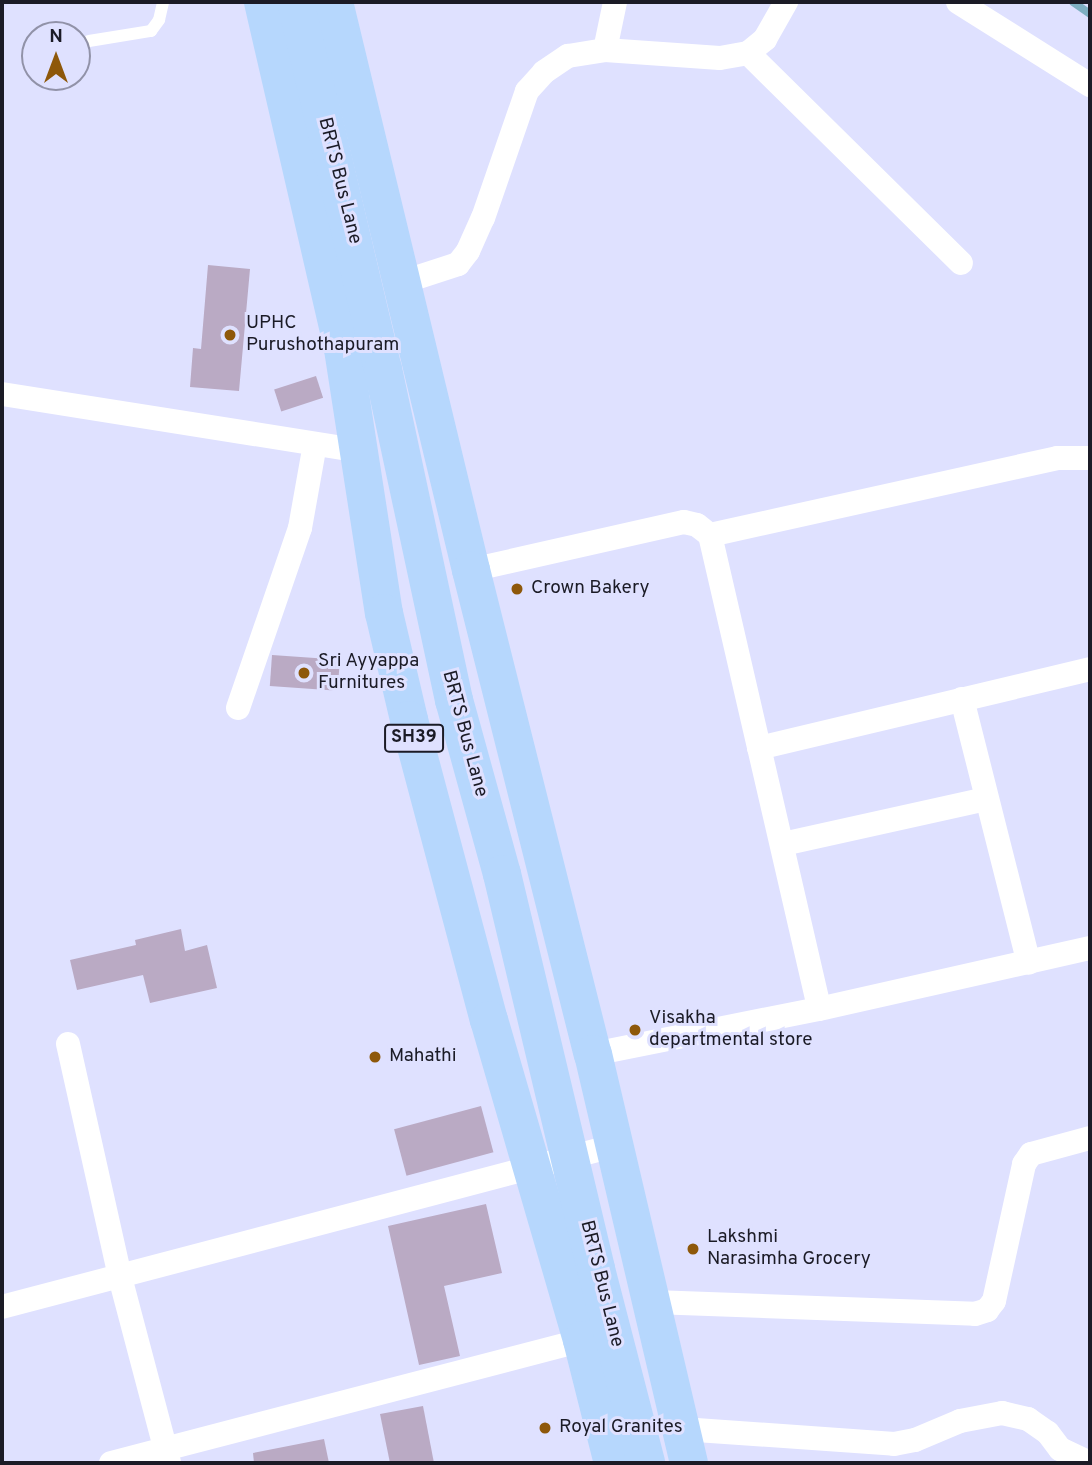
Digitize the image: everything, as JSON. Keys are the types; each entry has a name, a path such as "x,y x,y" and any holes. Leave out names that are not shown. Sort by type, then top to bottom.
{"main road":[{"name":"SH39","path":"263,2 343,349 384,612 408,720 489,1020 582,1340 612,1463"},
{"name":"BRTS Bus Lane","path":"296,2 383,369 454,699 502,874 646,1463"},
{"path":"334,2 471,570 593,1054 685,1446"}],"street":[{"path":"605,50 615,2"},
{"path":"403,282 458,264 468,251 483,218 527,91 544,72 568,56 605,50 720,58 748,53 765,39 786,2"},
{"path":"958,2 1090,85"},
{"path":"748,53 961,263"},
{"path":"2,394 360,451"},
{"path":"238,708 300,528 314,444"},
{"path":"710,535 1058,458 1090,458"},
{"path":"471,570 684,522 697,525 710,535 819,1009"},
{"path":"758,748 1090,669"},
{"path":"962,699 1029,963"},
{"path":"783,844 986,799"},
{"path":"593,1054 819,1009 1090,948"},
{"path":"68,1044 120,1277 168,1456"},
{"path":"653,1302 975,1314 987,1310 994,1301 1024,1164 1031,1154 1090,1138"},
{"path":"2,1307 613,1146"},
{"path":"111,1463 168,1456 582,1340"},
{"path":"685,1446 894,1444 915,1440 960,1421 1002,1413 1028,1419 1048,1433 1060,1449 1090,1463"}],"lane":[{"path":"91,41 151,31 159,20 163,2"}],"building":[{"path":"208,265 250,269 239,391 190,387 193,348 201,349"},
{"path":"316,376 323,398 281,411 274,390"},
{"name":"Sri Ayyappa Furnitures","path":"272,655 340,660 338,691 270,686"},
{"path":"181,929 185,951 207,945 217,988 150,1003 143,975 77,990 70,960 136,945 135,940"},
{"path":"481,1106 493,1152 406,1176 394,1129"},
{"path":"486,1204 502,1273 444,1286 460,1356 419,1365 388,1226"},
{"path":"423,1406 434,1463 390,1463 380,1414"},
{"path":"324,1439 329,1463 254,1463 253,1453"}],"waterway":[{"path":"1073,2 1090,14"}],"place":[{"name":"UPHC Purushothapuram","path":"230,335"},
{"name":"Crown Bakery","path":"517,589"},
{"name":"Sri Ayyappa Furnitures","path":"304,673"},
{"name":"Visakha departmental store","path":"635,1030"},
{"name":"Mahathi","path":"375,1057"},
{"name":"Lakshmi Narasimha Grocery","path":"693,1249"},
{"name":"Royal Granites","path":"545,1428"}]}
